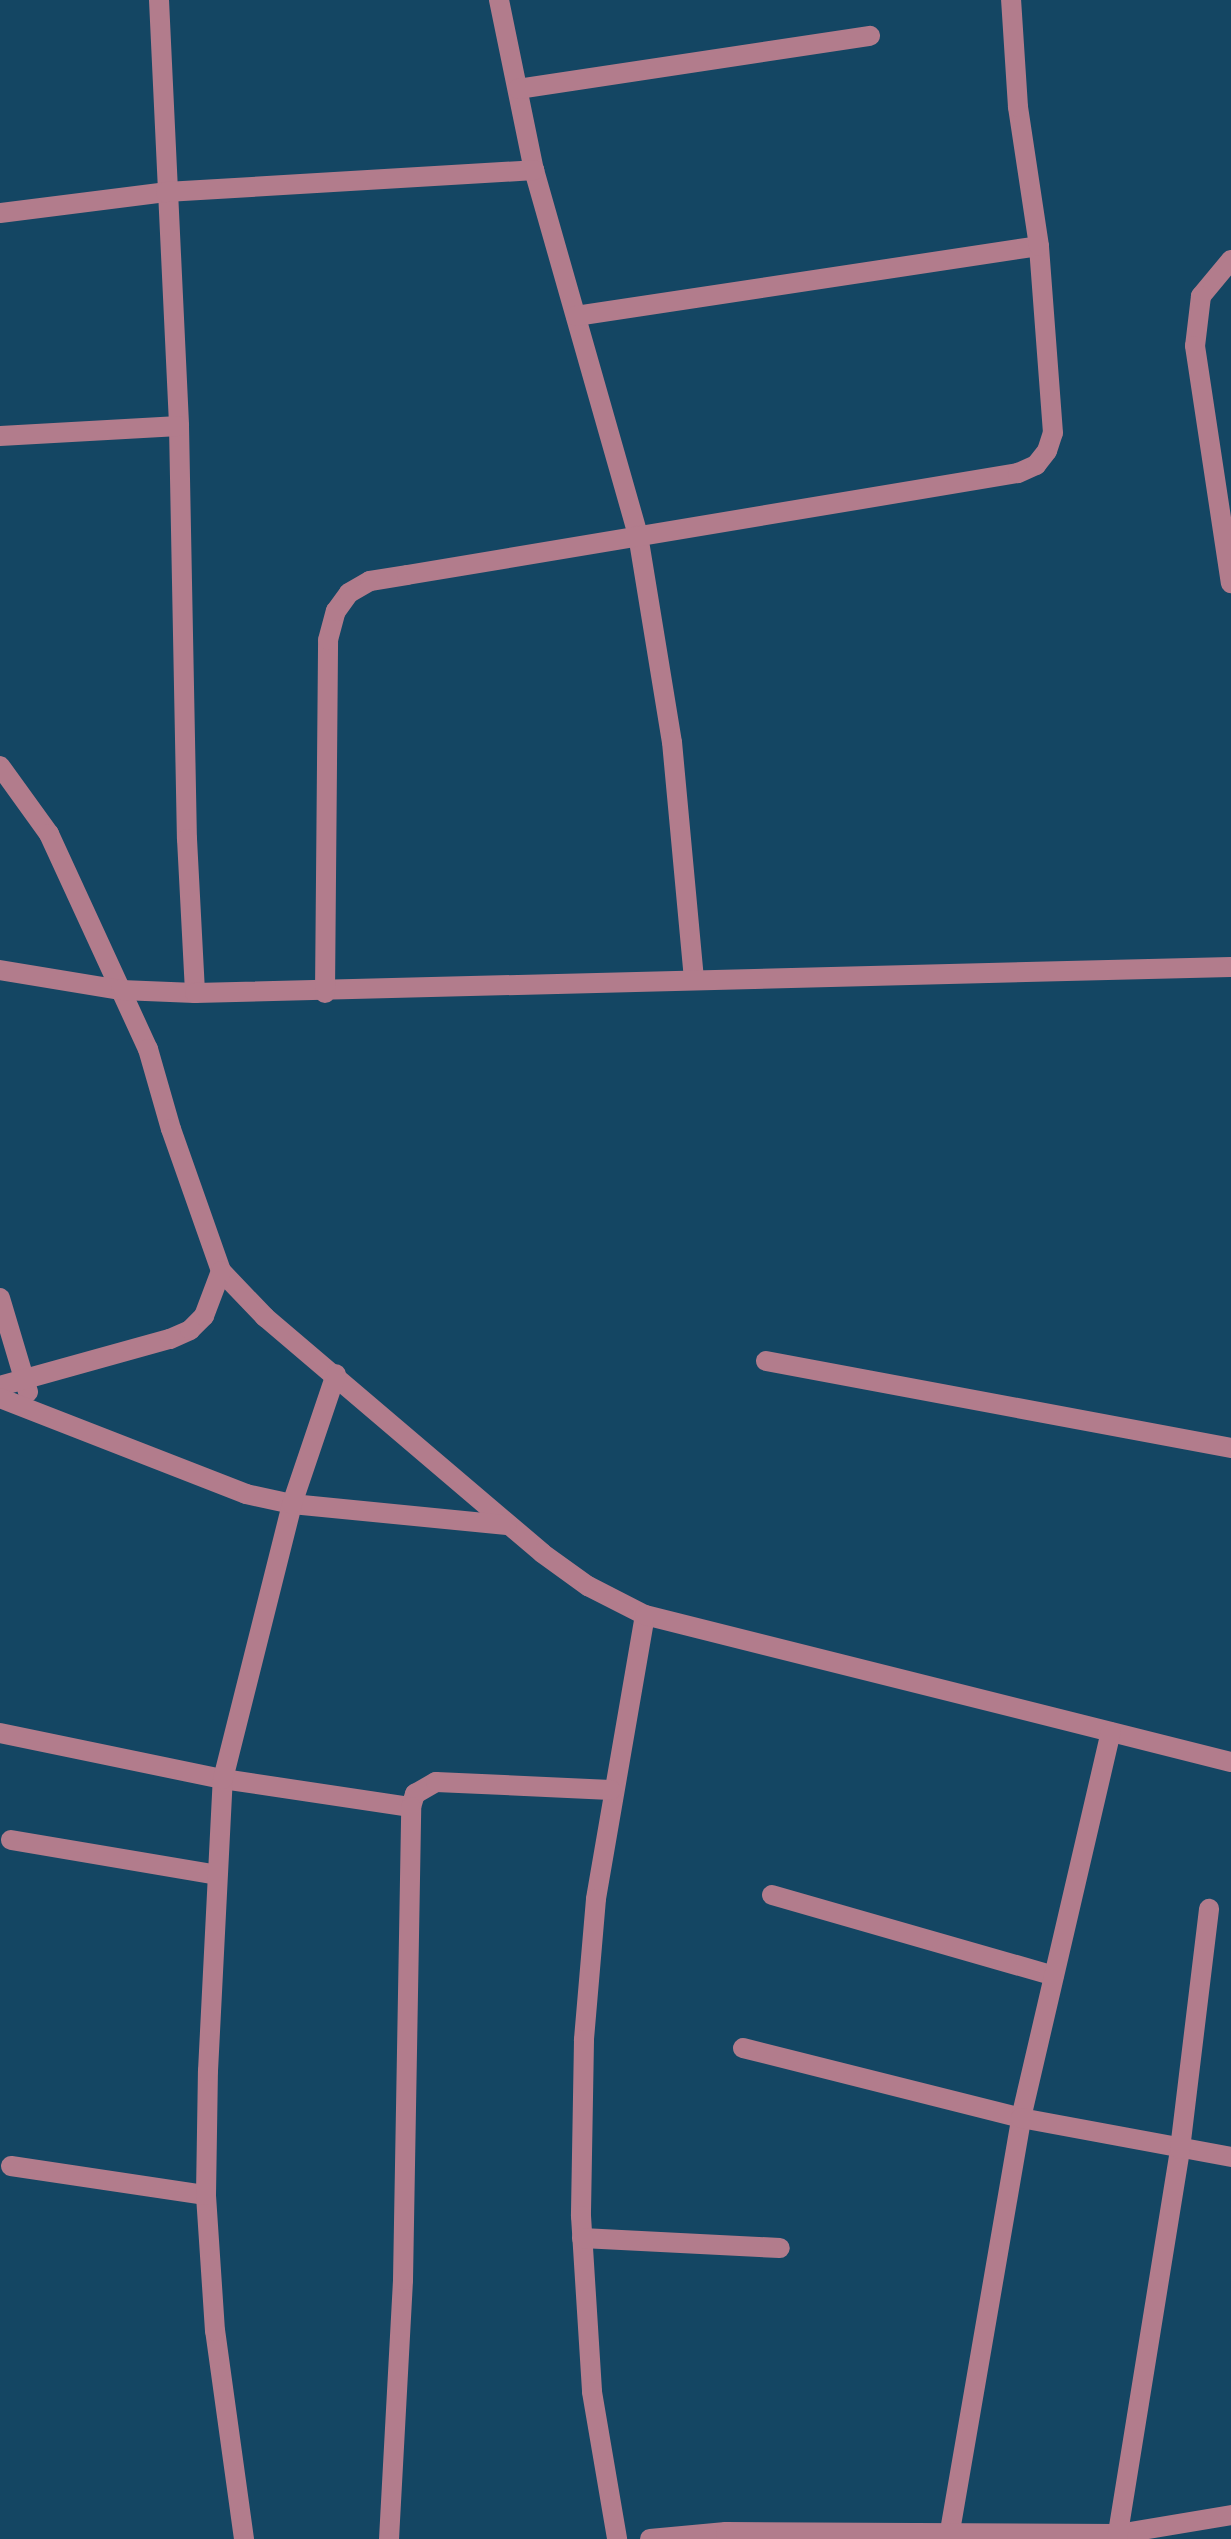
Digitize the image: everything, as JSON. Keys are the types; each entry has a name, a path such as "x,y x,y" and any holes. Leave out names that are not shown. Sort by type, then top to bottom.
{"street":[{"path":"159,0 179,426 187,839 195,994"},
{"path":"499,0 534,170 638,535 672,742 694,980"},
{"path":"326,993 328,640 336,611 349,593 370,581 1018,473 1036,465 1048,451 1052,433 1038,246 1018,107 1011,0"},
{"path":"518,88 870,36"},
{"path":"0,214 166,192 534,170"},
{"path":"576,316 1038,246"},
{"path":"1231,260 1201,296 1195,346 1231,583"},
{"path":"0,436 179,426"},
{"path":"0,766 49,834 148,1049 170,1129 222,1271 264,1317 336,1374 507,1525 588,1586 645,1615 1231,1762"},
{"path":"0,970 121,990 195,994 1231,967"},
{"path":"0,1386 190,1330 204,1316 222,1271"},
{"path":"0,1298 32,1408"},
{"path":"766,1362 1231,1448"},
{"path":"244,2539 215,2331 206,2195 216,1875 223,1779 292,1504 336,1374"},
{"path":"0,1398 246,1494 292,1504 507,1525"},
{"path":"617,2539 592,2392 582,2238 588,1972 612,1790 645,1615"},
{"path":"950,2531 1020,2118 1111,1732"},
{"path":"0,1733 223,1779 411,1807"},
{"path":"389,2539 403,2280 411,1807 415,1794 436,1782 612,1790"},
{"path":"10,1840 216,1875"},
{"path":"772,1895 1054,1976"},
{"path":"1117,2536 1180,2148 1209,1909"},
{"path":"743,2048 1020,2118 1231,2157"},
{"path":"11,2166 206,2195"},
{"path":"582,2238 780,2248"},
{"path":"650,2539 726,2532 950,2531 1117,2536 1231,2515"}]}
